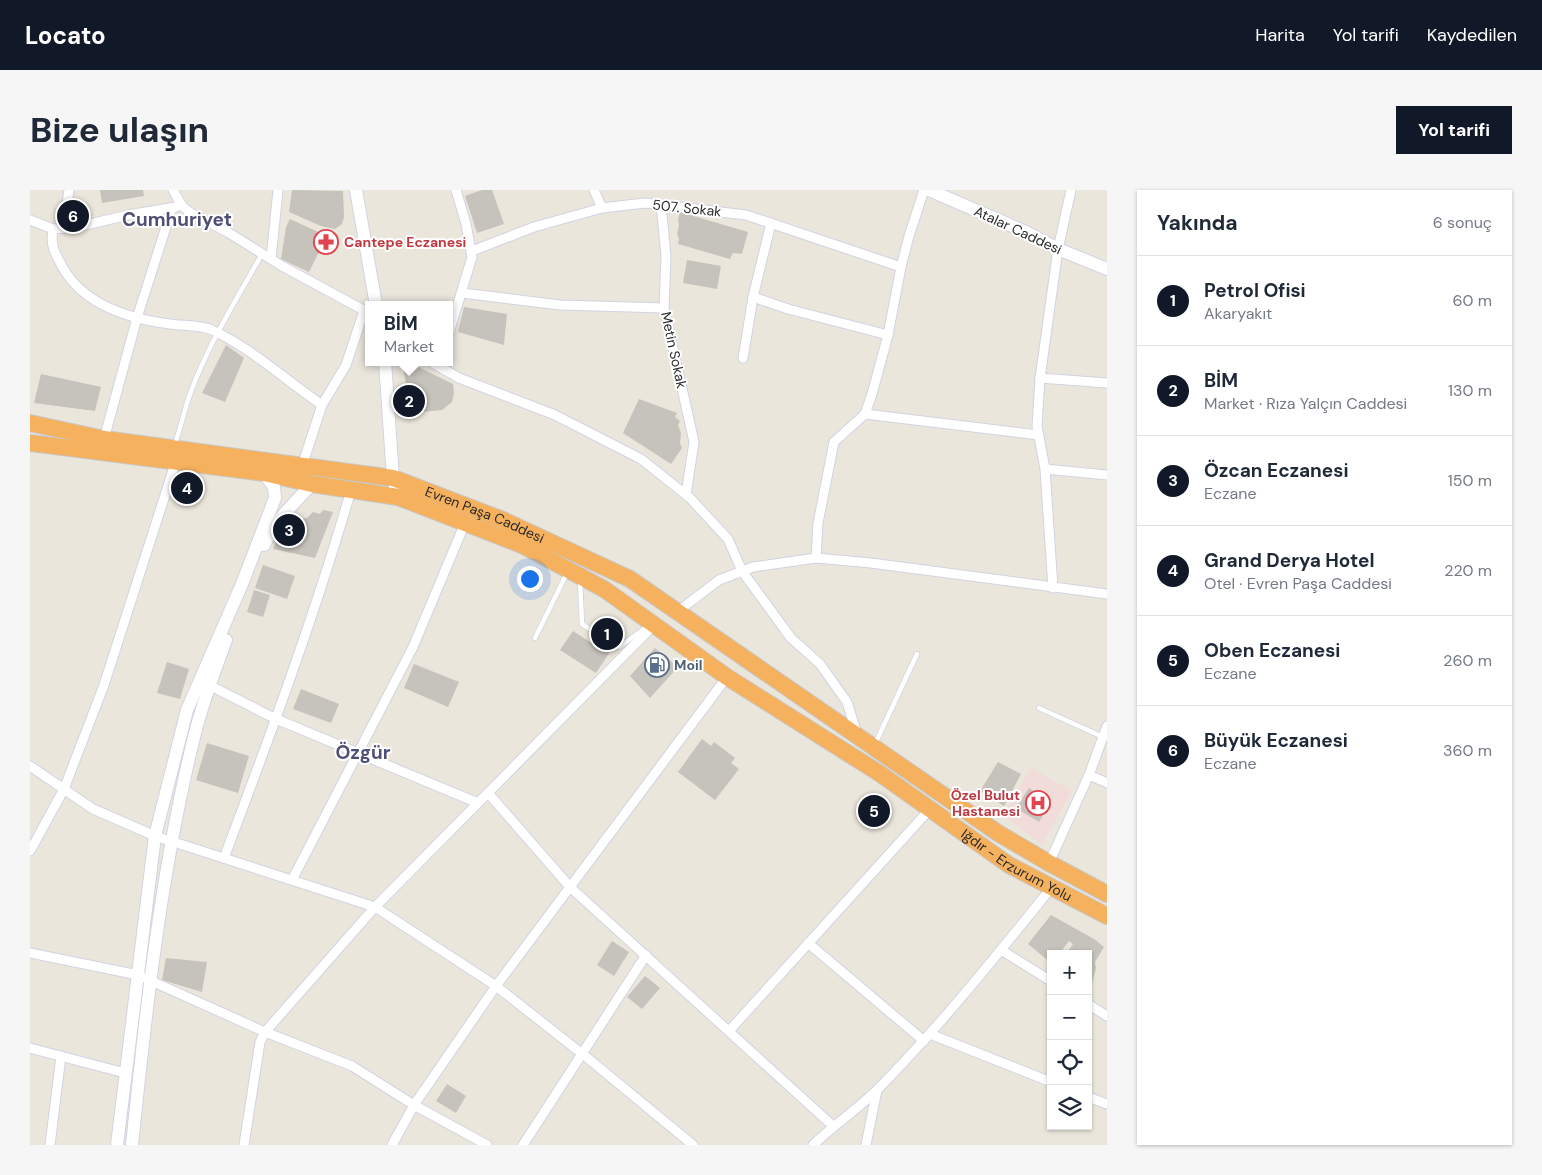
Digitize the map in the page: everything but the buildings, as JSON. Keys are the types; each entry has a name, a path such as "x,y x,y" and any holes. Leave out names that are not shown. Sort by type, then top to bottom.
{"highway":[{"name":"Evren Paşa Caddesi","path":"30,422 312,484 398,497 522,545 604,589 727,677 879,773"},
{"name":"Evren Paşa Caddesi","path":"30,443 302,466 392,478 503,520 630,579 878,751"},
{"name":"Iğdır - Erzurum Yolu","path":"878,751 998,833 1049,864 1107,894"},
{"name":"Iğdır - Erzurum Yolu","path":"879,773 1009,865 1107,916"}],"street":[{"path":"63,228 69,190"},
{"path":"173,190 182,206 191,213 229,232 271,259 365,307"},
{"path":"271,259 278,190"},
{"path":"356,190 369,301"},
{"path":"453,320 472,257 456,190"},
{"path":"594,190 602,208"},
{"path":"816,558 818,523 834,442 865,414 878,376 901,267 924,190"},
{"name":"Atalar Caddesi","path":"929,190 1026,232 1058,249 1107,269"},
{"path":"1053,588 1045,468 1037,426 1040,378 1058,249 1071,190"},
{"name":"507. Sokak","path":"472,251 534,226 602,208 645,203 746,215 901,267"},
{"name":"Metin Sokak","path":"661,204 666,256 664,308 694,442 686,494"},
{"path":"30,220 53,228 77,227 128,215 182,206"},
{"path":"104,438 137,318 172,208"},
{"path":"743,358 753,297 771,223"},
{"path":"53,228 51,241 54,250 69,277 90,298 115,312 153,322 209,329 218,333 234,341 322,405"},
{"path":"462,293 560,305 664,308"},
{"path":"753,297 788,310 888,335"},
{"path":"302,466 322,405 346,365 365,321"},
{"path":"385,366 392,478 398,497"},
{"path":"441,366 459,378 555,415 641,459 686,494 728,539 742,571 791,638 820,664 847,702 857,736"},
{"path":"1040,378 1107,383"},
{"path":"865,414 1039,435"},
{"path":"30,852 64,789 104,686 175,454"},
{"path":"1045,468 1107,475"},
{"path":"116,1145 155,836 187,710 242,584 275,498 274,486 264,473"},
{"path":"132,1145 150,981 172,841 194,736 209,685 239,604 269,535 283,514 312,484"},
{"path":"224,858 276,718 334,547 351,490"},
{"path":"292,880 413,647 465,523"},
{"path":"677,612 719,580 742,571 753,567 816,558 871,563 1107,594"},
{"path":"244,1145 260,1042 265,1032 375,907 653,624"},
{"path":"392,1145 414,1106 496,986 727,677"},
{"path":"209,685 276,718 478,803"},
{"path":"1049,864 1088,776 1107,726"},
{"path":"30,766 93,809 155,836 375,907 496,986 693,1145"},
{"path":"1088,776 1107,783"},
{"path":"488,793 570,887 834,1126"},
{"path":"729,1031 930,809"},
{"path":"813,1145 877,1090 927,1038 1052,888"},
{"path":"808,944 927,1038 1047,1081"},
{"path":"1001,950 1047,979"},
{"path":"30,953 138,976 150,981 265,1032 352,1066 414,1106 487,1145"},
{"path":"522,1145 646,955"},
{"path":"1092,1007 1107,1016"},
{"path":"30,1048 126,1073"},
{"path":"50,1145 61,1056"},
{"path":"866,1145 877,1090"},
{"path":"1092,1098 1107,1104"}],"lane":[{"path":"175,454 189,396 218,333 262,254"},
{"path":"574,573 582,624 596,633"},
{"path":"534,638 574,573"},
{"path":"615,645 618,647 653,624"},
{"path":"878,751 917,654"},
{"path":"1039,708 1103,737"}],"shaded area":[{"name":"Özel Bulut Hastanesi","path":"1031,768 1072,791 1042,845 1003,815"}],"place":[{"name":"Büyük Eczanesi","path":"73,216"},
{"name":"Cantepe Eczanesi","path":"326,242"},
{"name":"BİM","path":"409,401"},
{"name":"Grand Derya Hotel","path":"187,488"},
{"name":"Özcan Eczanesi","path":"289,530"},
{"name":"Petrol Ofisi","path":"607,634"},
{"name":"Moil","path":"657,665"},
{"name":"Özel Bulut Hastanesi","path":"1038,803"},
{"name":"Oben Eczanesi","path":"874,811"}],"district":[{"name":"Cumhuriyet","path":"177,219"},
{"name":"Özgür","path":"363,752"}]}
